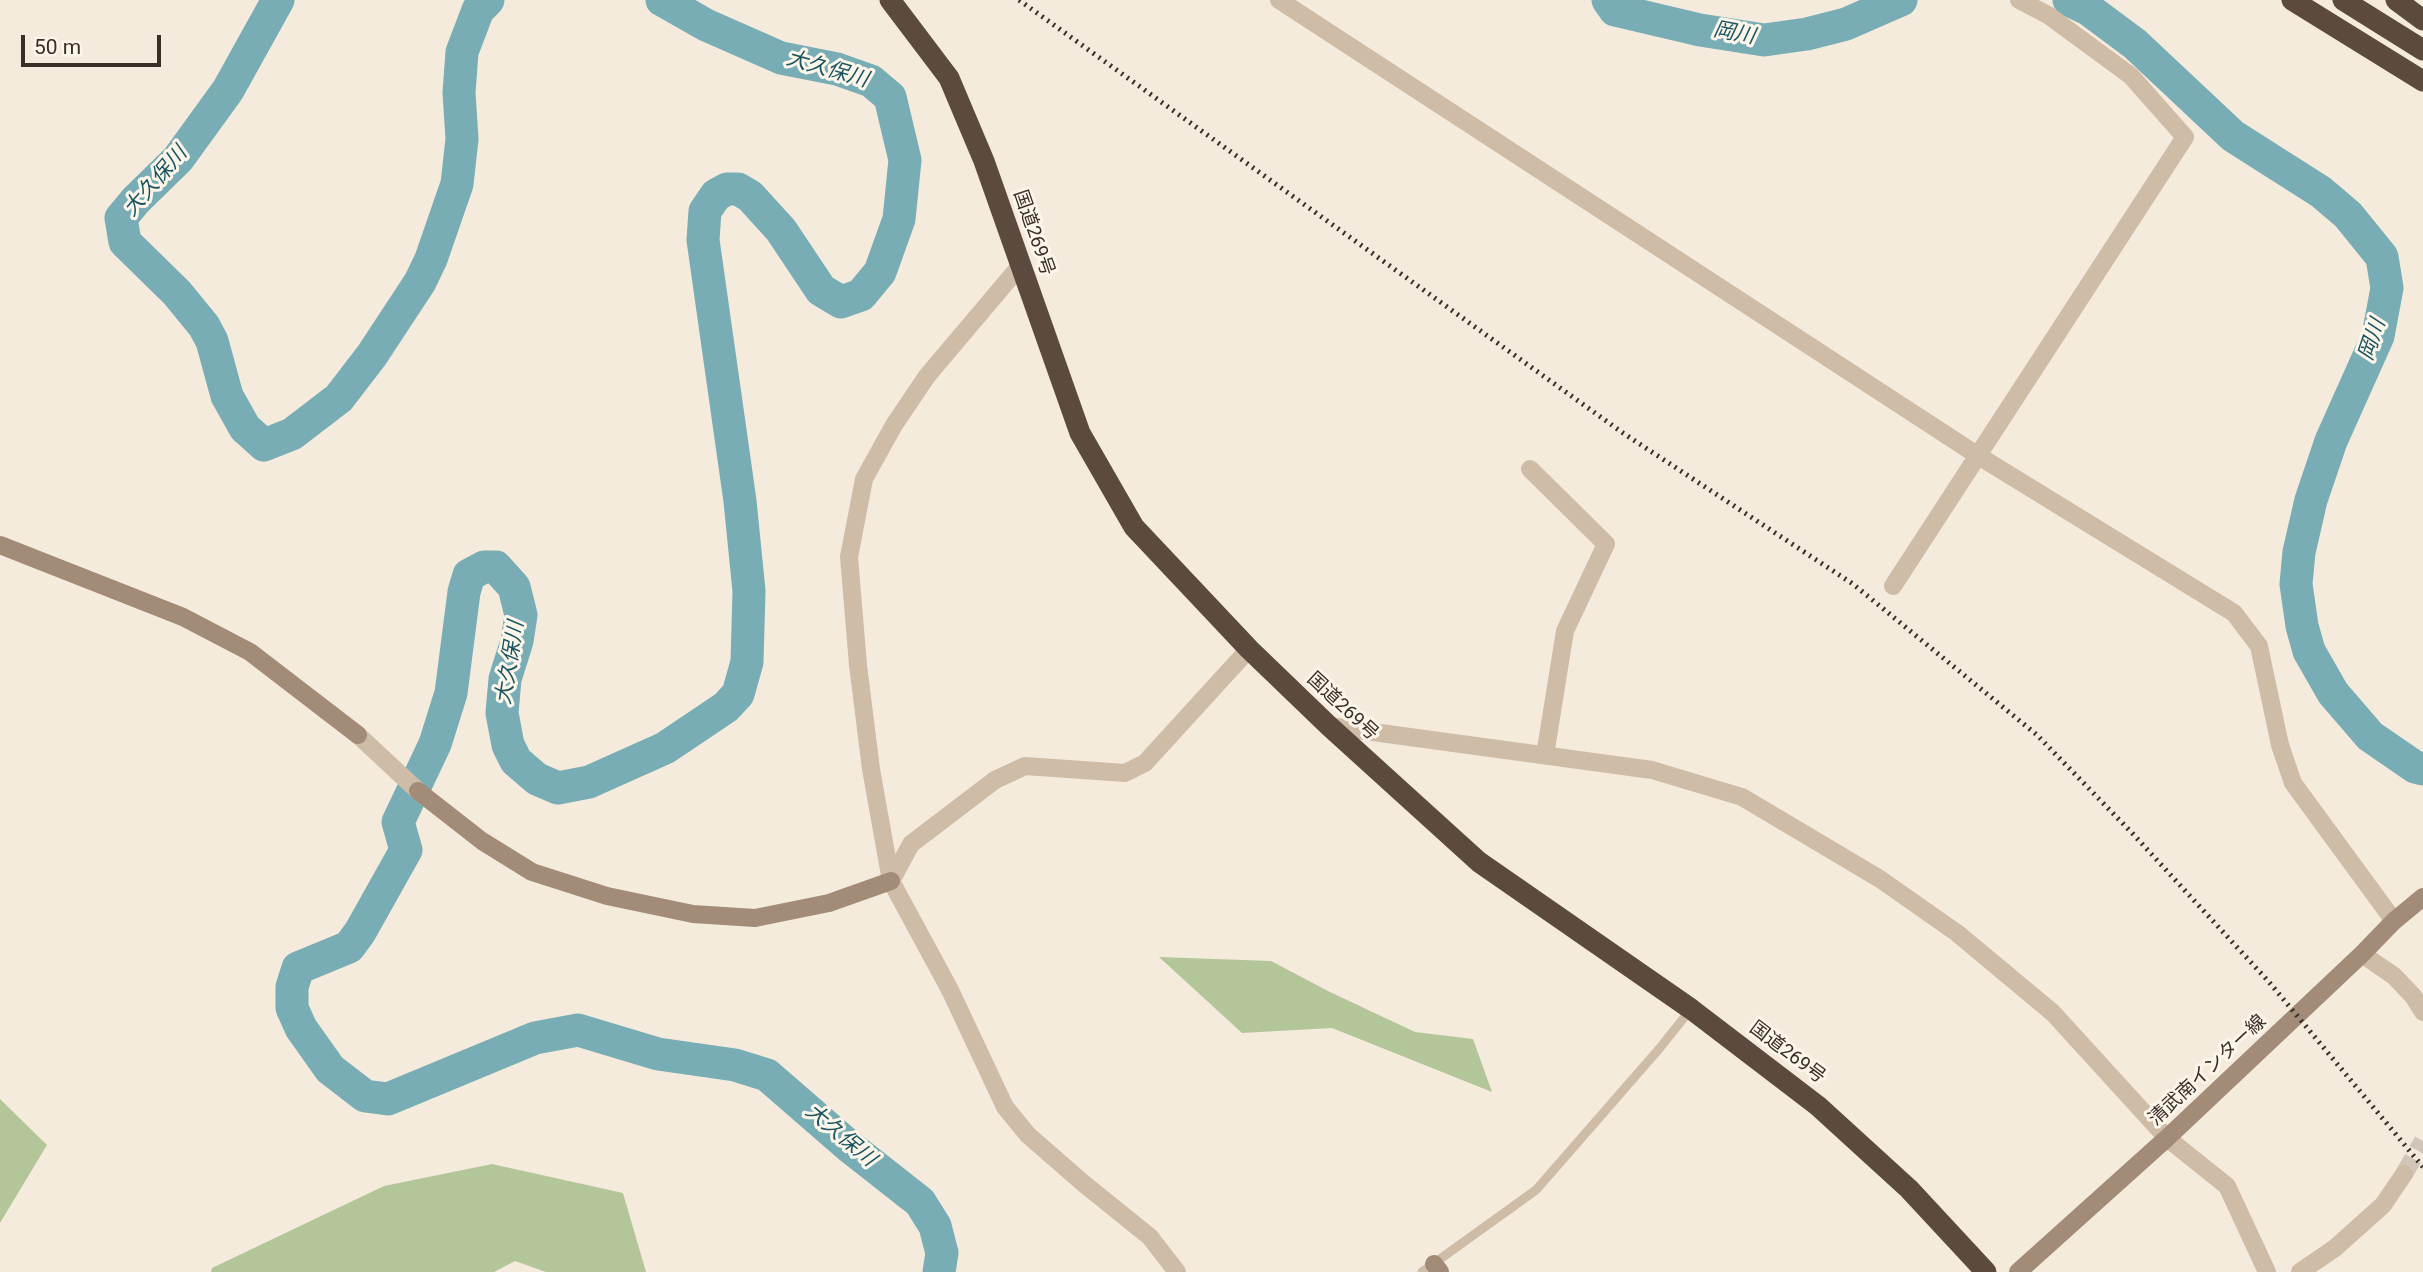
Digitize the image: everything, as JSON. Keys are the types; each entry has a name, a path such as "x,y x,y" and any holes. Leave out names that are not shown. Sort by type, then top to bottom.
{"highway":[{"name":"国道269号","path":"890,0 949,78 984,161 1080,433 1134,527 1249,649 1329,726 1479,862 1690,1009 1818,1106 1909,1189 1986,1272"},
{"path":"2283,0 2320,19"},
{"path":"2292,0 2423,81"},
{"path":"2343,0 2423,50"},
{"path":"2396,0 2423,20"}],"street":[{"path":"1279,0 1977,455 2234,613 2259,646 2280,745 2293,783 2394,921"},
{"path":"1893,586 2185,136 2131,76 2048,15 2019,0"},
{"path":"1020,266 927,376 894,425 864,479 849,557 858,665 871,769 891,881 950,990 1005,1107 1028,1135 1150,1237 1177,1272"},
{"path":"1530,469 1606,544 1565,631 1545,755"},
{"path":"0,545 183,617 239,646 299,688 358,735 418,791 482,841 532,872 607,896 693,914 755,918 829,904 891,881 911,844 995,780 1025,766 1125,773 1145,762 1249,649"},
{"path":"1329,726 1652,770 1742,797 1880,879 1957,933 2053,1013 2167,1138 2228,1186 2267,1272"},
{"name":"清武南インター線","path":"2018,1272 2167,1138 2394,921 2423,897"},
{"path":"2362,954 2393,976 2413,996 2423,1012"},
{"path":"2300,1272 2335,1248 2383,1205 2404,1174"}],"lane":[{"path":"1432,1269 1536,1190 1659,1049 1690,1009"}],"green space":[{"path":"1159,957 1271,961 1415,1032 1473,1039 1492,1092 1332,1028 1242,1033"},
{"path":"0,1099 47,1145 0,1223"},
{"path":"492,1164 623,1193 646,1272 546,1272 515,1261 494,1272 211,1272 212,1268 384,1186"}],"waterway":[{"name":"大久保川","path":"278,0 228,90 178,159 121,218 125,242 177,293 204,326 212,341 227,396 245,428 264,445 292,434 339,398 372,355 420,282 431,259 457,184 462,139 459,93 462,52 478,10 488,0"},
{"name":"大久保川","path":"662,0 706,25 781,58 837,69 871,81 890,97 905,160 899,219 880,272 861,295 841,302 821,290 781,230 750,196 738,189 727,189 716,195 705,211 703,240 740,501 749,591 747,662 738,694 726,707 665,748 589,782 558,788 537,779 516,761 508,745 502,713 505,679 517,641 521,615 514,587 496,567 484,567 469,575 464,592 451,693 435,744 398,822 406,850 349,947 298,968 292,987 292,1008 301,1028 330,1069 365,1096 388,1099 535,1038 578,1030 658,1054 735,1065 767,1075 850,1147 920,1202 935,1226 942,1253 939,1272"},
{"name":"岡川","path":"1608,0 1615,10 1700,30 1764,40 1807,34 1846,24 1901,0"},
{"name":"岡川","path":"2069,0 2088,9 2135,44 2233,136 2321,192 2348,215 2382,257 2387,288 2378,336 2331,441 2311,500 2299,552 2296,584 2302,626 2309,651 2333,693 2370,736 2415,767 2423,769"}],"tunnel":[{"path":"2404,1174 2423,1141"}],"railway":[{"path":"1019,0 1623,433 1853,584 2037,735 2133,834 2269,982 2423,1167"}]}
